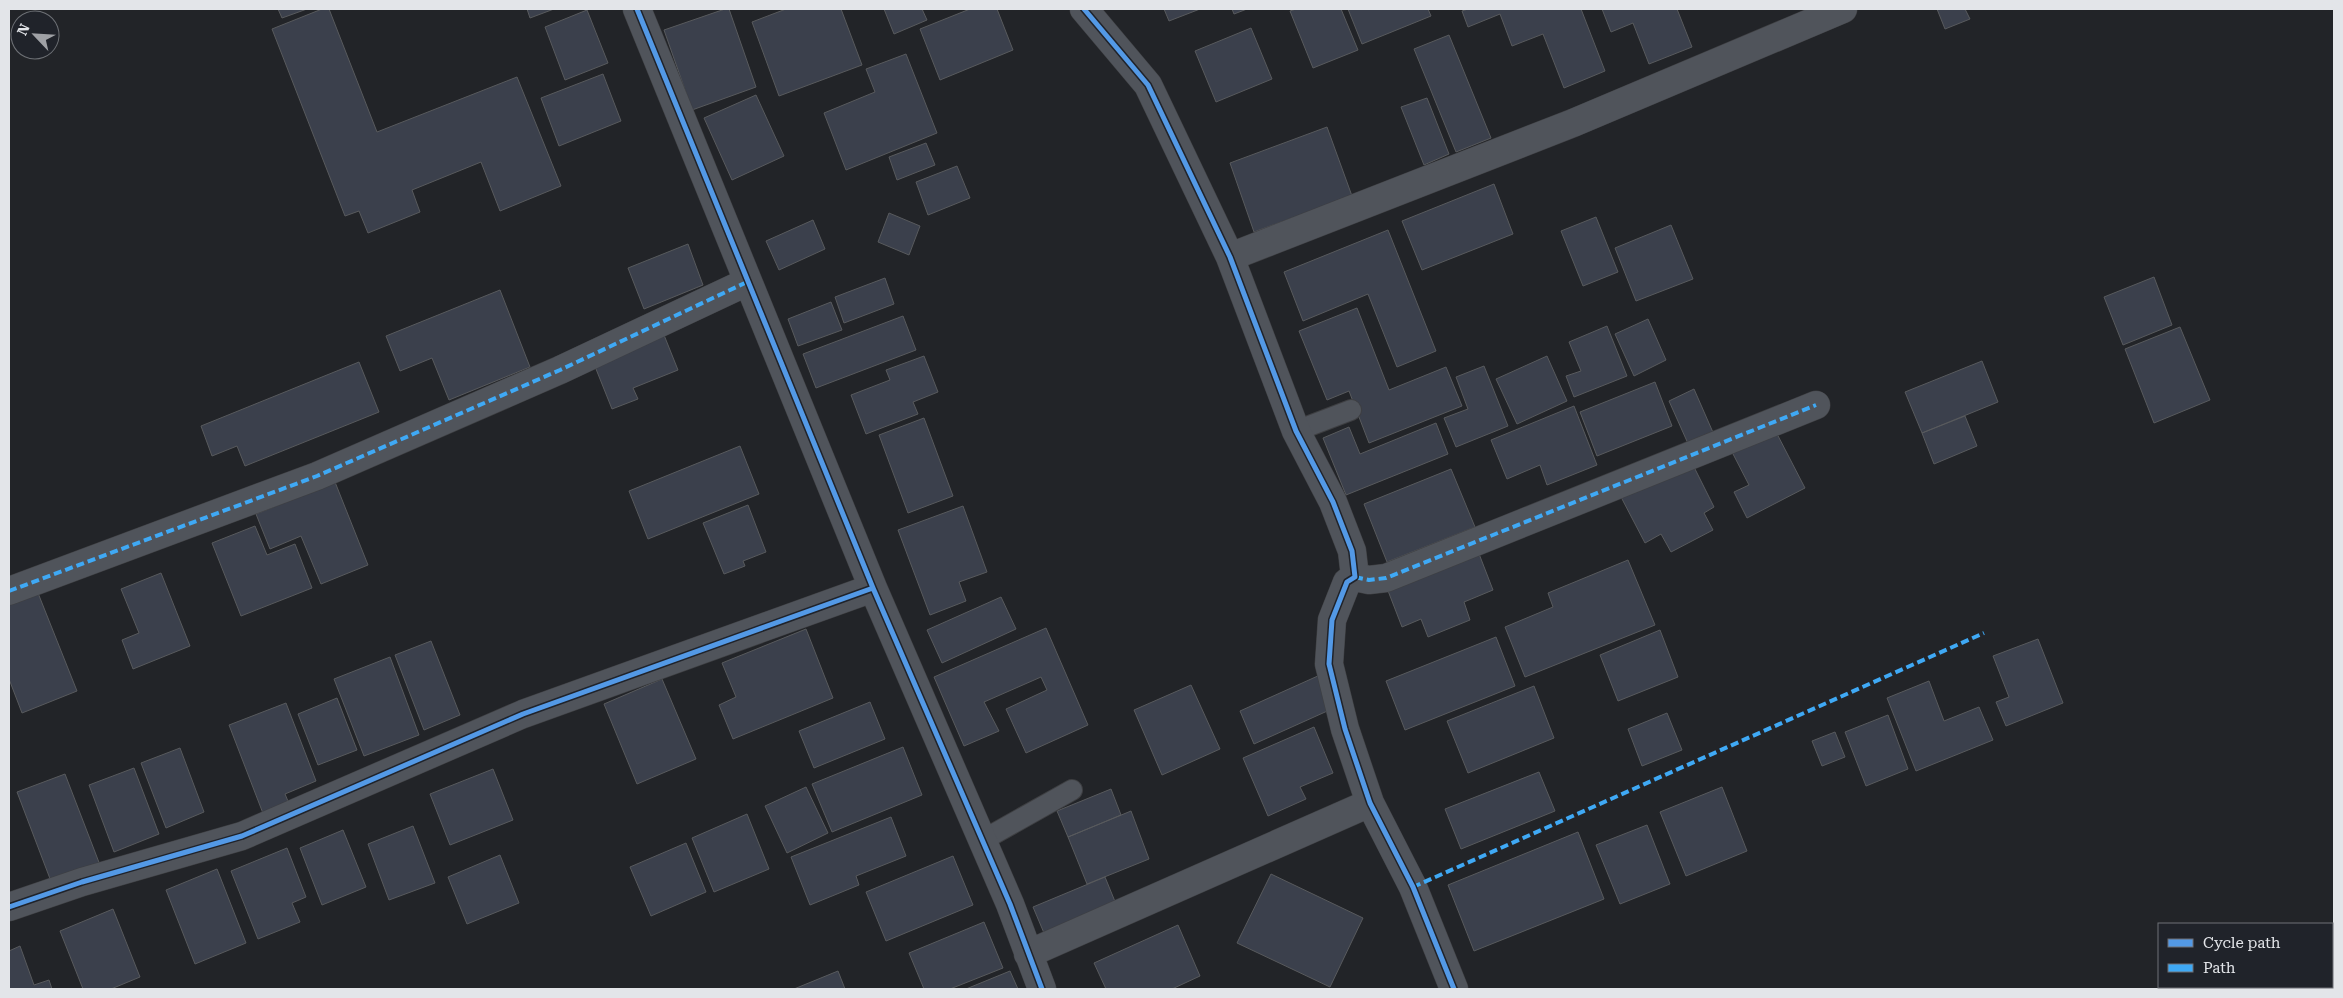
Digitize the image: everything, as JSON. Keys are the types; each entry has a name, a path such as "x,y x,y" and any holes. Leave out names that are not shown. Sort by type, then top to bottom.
{"street":[{"path":"637,9 873,588 982,840 1042,989"},
{"path":"1084,9 1148,85 1230,257 1296,431 1333,502 1352,551 1355,577"},
{"path":"1230,257 1573,124 1843,9"},
{"path":"9,591 317,476 560,370 747,282"},
{"path":"1454,989 1413,886 1370,804 1345,729 1329,664 1332,620 1347,582 1355,577 1369,580 1386,578 1816,405"},
{"path":"9,907 82,882 242,836 523,714 873,588"},
{"path":"1028,954 1370,804"}],"lane":[{"path":"1296,431 1351,410"},
{"path":"982,840 1072,790"}],"building":[{"path":"278,9 307,9 282,18"},
{"path":"322,9 329,9 377,132 517,77 561,186 500,211 481,162 412,190 420,212 368,233 359,211 345,216 272,29"},
{"path":"527,9 554,9 530,18"},
{"path":"729,9 756,87 692,110 664,30"},
{"path":"786,9 841,9 862,65 779,96 752,22"},
{"path":"884,9 922,9 927,20 894,34"},
{"path":"970,9 997,9 1013,50 940,80 920,29"},
{"path":"1164,9 1200,9 1169,21"},
{"path":"1232,9 1247,9 1234,14"},
{"path":"1296,9 1341,9 1358,50 1313,68 1290,11"},
{"path":"1348,9 1428,9 1431,16 1362,44"},
{"path":"1468,9 1581,9 1605,71 1564,88 1543,34 1512,46 1500,14 1468,27 1462,11"},
{"path":"1602,9 1677,9 1692,47 1649,64 1633,23 1611,32"},
{"path":"1937,9 1965,9 1970,19 1945,29"},
{"path":"587,10 608,63 565,80 545,27"},
{"path":"1251,28 1272,79 1216,102 1195,51"},
{"path":"1449,35 1491,138 1456,152 1414,49"},
{"path":"906,54 937,133 846,170 824,113 875,92 866,69"},
{"path":"603,74 621,121 559,146 541,98"},
{"path":"756,95 784,156 732,180 704,118"},
{"path":"1427,98 1449,154 1424,165 1401,107"},
{"path":"1327,127 1352,196 1254,232 1230,163"},
{"path":"926,143 935,165 897,180 889,157"},
{"path":"957,166 970,198 928,215 916,182"},
{"path":"1494,184 1513,234 1422,270 1402,221"},
{"path":"889,213 920,226 909,255 878,242"},
{"path":"1596,217 1618,272 1583,286 1561,231"},
{"path":"813,220 825,249 779,270 766,241"},
{"path":"1671,225 1693,279 1636,301 1615,248"},
{"path":"1388,230 1436,351 1397,367 1368,294 1303,321 1284,272"},
{"path":"688,244 703,285 644,309 628,268"},
{"path":"2154,277 2172,325 2123,345 2104,297"},
{"path":"885,278 894,304 844,323 835,297"},
{"path":"500,290 530,367 449,400 432,358 400,371 386,336"},
{"path":"831,302 842,330 798,346 788,319"},
{"path":"1357,308 1389,390 1446,367 1462,406 1369,443 1349,391 1327,400 1299,331"},
{"path":"903,316 916,350 816,388 803,354"},
{"path":"1648,319 1666,360 1634,376 1615,334"},
{"path":"1607,326 1627,376 1574,397 1566,376 1581,371 1569,342"},
{"path":"2180,327 2210,400 2154,423 2125,349"},
{"path":"664,335 678,370 633,388 638,399 612,409 594,364"},
{"path":"924,356 938,392 913,402 918,414 866,434 851,395 890,380 886,370"},
{"path":"1547,356 1567,401 1517,424 1496,379"},
{"path":"1982,361 1998,402 1922,433 1905,392"},
{"path":"359,362 379,412 245,466 237,446 212,456 201,426"},
{"path":"1484,366 1508,426 1456,447 1444,418 1468,409 1456,377"},
{"path":"1655,382 1672,426 1597,456 1580,412"},
{"path":"1694,389 1715,437 1690,448 1669,401"},
{"path":"1574,406 1597,465 1547,485 1540,465 1507,479 1491,440"},
{"path":"1965,416 1977,446 1934,464 1922,433"},
{"path":"924,418 953,496 908,513 879,435"},
{"path":"1436,423 1448,454 1346,495 1323,438 1349,427 1360,454"},
{"path":"1775,430 1805,488 1747,518 1734,492 1749,485 1732,452"},
{"path":"740,446 759,494 648,539 629,491"},
{"path":"1691,461 1714,507 1704,513 1713,530 1671,552 1661,534 1645,543 1621,497"},
{"path":"1451,469 1475,527 1387,562 1364,504"},
{"path":"335,482 368,565 321,584 301,536 270,549 256,514"},
{"path":"748,505 766,552 743,561 745,566 724,574 703,523"},
{"path":"963,506 987,572 959,582 966,601 930,615 898,530"},
{"path":"255,526 267,555 295,544 312,588 241,616 212,543"},
{"path":"1476,546 1493,590 1464,602 1470,620 1428,637 1421,619 1402,627 1385,583"},
{"path":"1628,560 1655,625 1525,677 1505,627 1553,607 1548,593"},
{"path":"161,573 190,646 133,669 122,640 139,633 121,589"},
{"path":"38,593 77,691 22,713 9,679 9,605"},
{"path":"1001,597 1016,629 942,663 927,630"},
{"path":"1046,628 1088,725 1026,753 1006,709 1047,690 1041,677 984,702 999,731 964,746 934,677"},
{"path":"806,629 833,698 733,739 719,705 736,697 722,663"},
{"path":"1660,630 1678,677 1618,701 1600,655"},
{"path":"1496,637 1515,686 1405,730 1386,681"},
{"path":"2038,639 2063,703 2006,726 1996,702 2009,697 1993,656"},
{"path":"431,641 460,715 424,730 395,655"},
{"path":"390,657 419,735 364,756 334,679"},
{"path":"1320,675 1334,708 1254,744 1240,711"},
{"path":"662,679 696,759 637,784 604,704"},
{"path":"1929,681 1944,721 1979,707 1993,740 1916,771 1887,698"},
{"path":"1191,685 1220,749 1162,775 1134,710"},
{"path":"1534,686 1554,738 1468,773 1447,721"},
{"path":"337,698 357,750 318,765 298,714"},
{"path":"870,702 885,739 814,768 799,731"},
{"path":"286,703 316,781 285,794 290,806 264,816 229,725"},
{"path":"1667,713 1682,750 1642,766 1628,729"},
{"path":"1888,715 1908,769 1866,786 1845,732"},
{"path":"1314,727 1333,773 1300,787 1306,799 1268,816 1243,758"},
{"path":"1835,732 1845,757 1822,766 1812,741"},
{"path":"903,747 922,795 832,832 812,784"},
{"path":"180,748 204,812 166,828 141,763"},
{"path":"134,768 159,834 114,852 89,785"},
{"path":"493,769 513,820 450,845 430,794"},
{"path":"1539,772 1555,811 1461,849 1445,809"},
{"path":"65,774 100,865 52,884 17,792"},
{"path":"806,787 828,833 787,853 765,806"},
{"path":"1722,787 1747,851 1686,876 1660,812"},
{"path":"1111,789 1121,815 1068,837 1057,811"},
{"path":"1131,811 1149,859 1087,884 1068,837"},
{"path":"747,814 769,869 714,892 692,838"},
{"path":"891,817 906,856 856,876 859,885 810,905 791,857"},
{"path":"1647,825 1670,884 1620,904 1596,845"},
{"path":"413,826 435,883 389,900 368,844"},
{"path":"343,830 366,887 322,905 300,848"},
{"path":"1578,832 1604,899 1474,951 1448,885"},
{"path":"686,843 706,892 651,916 630,867"},
{"path":"287,848 306,897 292,903 300,922 258,939 231,871"},
{"path":"500,855 519,903 467,924 448,877"},
{"path":"953,856 973,905 886,941 866,892"},
{"path":"217,869 246,943 195,964 166,890"},
{"path":"1271,874 1363,918 1330,987 1237,943"},
{"path":"1105,877 1116,904 1044,933 1033,907"},
{"path":"113,909 140,977 111,989 83,989 60,931"},
{"path":"984,922 1003,968 950,989 924,989 909,953"},
{"path":"1178,925 1200,976 1172,989 1106,989 1094,963"},
{"path":"20,946 34,985 49,980 52,989 9,989 9,951"},
{"path":"838,971 845,989 794,989"},
{"path":"1010,971 1018,989 966,989"}],"marked path":[{"path":"9,591 317,476 560,370 747,282"},
{"path":"1355,577 1369,580 1386,578 1816,405"},
{"path":"1413,887 1984,633"}],"cycle path":[{"path":"637,9 873,588 1010,904 1042,989"},
{"path":"1084,9 1148,85 1230,257 1296,431 1333,502 1352,551 1355,577 1347,582 1332,620 1329,664 1345,729 1370,803 1413,887 1454,989"},
{"path":"9,907 82,882 242,836 523,714 873,588"}]}
